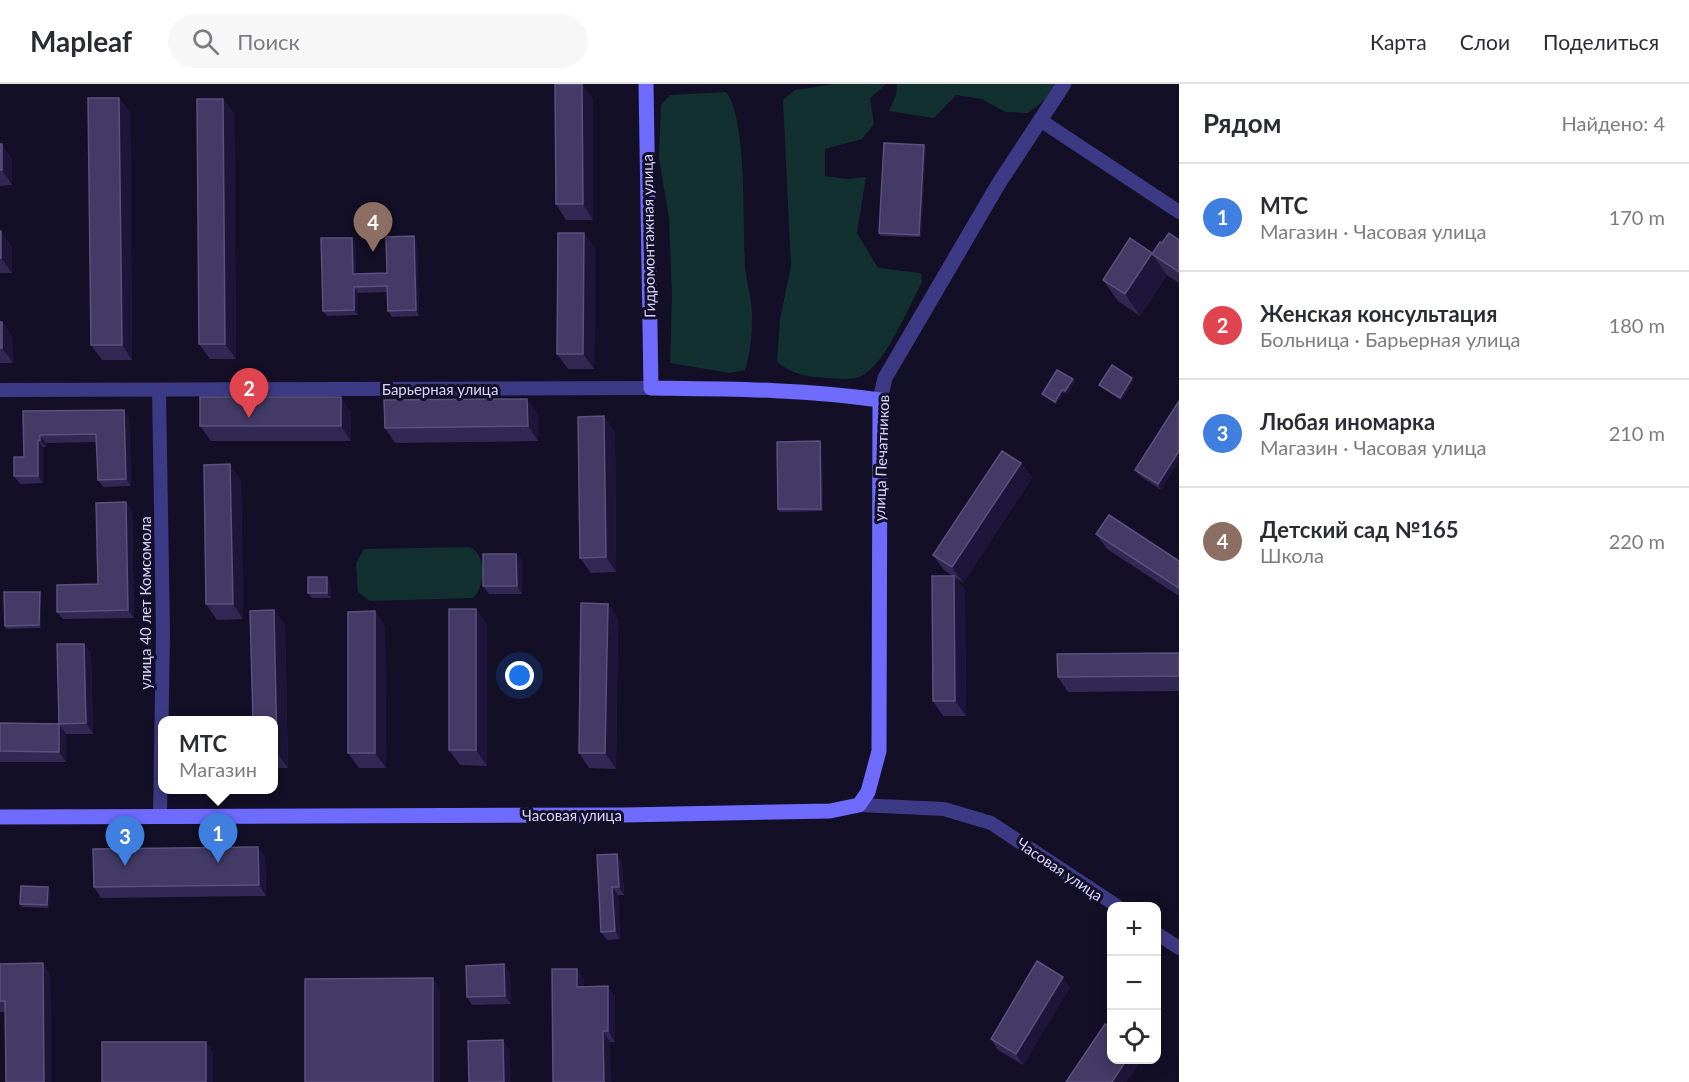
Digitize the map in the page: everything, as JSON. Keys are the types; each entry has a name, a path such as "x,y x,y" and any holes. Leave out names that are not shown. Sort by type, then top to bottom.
{"main road":[{"name":"Гидромонтажная улица","path":"646,84 651,388"},
{"name":"Барьерная улица","path":"651,388 757,389 833,393 880,400"},
{"name":"улица Печатников","path":"859,805 868,792 879,751 880,400"},
{"name":"Часовая улица","path":"0,817 624,815 830,811 859,805"}],"street":[{"name":"улица Печатников","path":"880,400 885,378 993,193 1064,84"},
{"path":"1040,120 1179,212"},
{"name":"Барьерная улица","path":"0,390 651,388"},
{"name":"улица 40 лет Комсомола","path":"159,390 163,633 162,716"},
{"name":"улица 40 лет Комсомола","path":"160,794 160,816"},
{"name":"Часовая улица","path":"859,805 944,809 991,823 1111,902"},
{"path":"1161,936 1179,948"}],"green space":[{"path":"834,84 886,84 870,98 874,124 862,139 825,149 825,176 848,179 866,177 857,233 878,268 921,273 922,282 896,334 879,360 861,376 845,379 801,374 777,362 780,319 791,266 783,100 795,90"},
{"path":"897,84 1056,84 1051,95 1028,113 1005,112 982,99 956,95 934,118 889,111 896,95"},
{"path":"726,92 733,105 741,148 745,265 752,313 752,333 745,370 730,373 670,363 672,296 669,218 659,158 661,105 670,95"},
{"path":"470,547 476,551 482,564 480,587 473,598 370,601 358,592 356,563 364,549"}],"building":[{"path":"555,84 582,84 583,204 556,204"},
{"path":"88,98 119,98 122,345 91,345"},
{"path":"197,99 223,99 225,344 199,344"},
{"path":"884,143 924,145 919,235 879,233"},
{"path":"0,144 2,144 2,170 0,170"},
{"path":"1,231 1,258 0,258"},
{"path":"558,233 584,233 583,354 557,354"},
{"path":"1169,233 1179,240 1179,272 1152,254"},
{"path":"414,236 416,310 388,311 387,286 354,287 354,310 323,311 321,238 352,238 353,274 387,273 386,237"},
{"path":"1130,238 1152,253 1125,294 1103,280"},
{"path":"0,322 2,322 2,348 0,348"},
{"path":"1112,365 1132,378 1120,398 1099,385"},
{"path":"1057,370 1073,379 1065,391 1062,390 1055,402 1042,394"},
{"path":"200,397 341,397 341,426 200,426"},
{"path":"527,399 528,426 385,428 384,400"},
{"path":"1179,401 1179,451 1158,484 1135,470"},
{"path":"124,410 126,479 98,480 96,434 40,435 38,476 14,476 14,457 24,457 23,411"},
{"path":"604,416 606,557 580,558 578,417"},
{"path":"820,441 821,509 778,509 777,442"},
{"path":"1002,451 1021,463 952,567 933,555"},
{"path":"230,464 233,604 206,604 204,465"},
{"path":"126,502 128,610 57,612 57,585 98,584 96,503"},
{"path":"1109,515 1179,561 1179,588 1096,534"},
{"path":"483,554 516,554 517,586 483,586"},
{"path":"932,576 954,576 955,701 933,701"},
{"path":"308,577 327,577 327,593 308,593"},
{"path":"4,592 40,592 39,625 5,626"},
{"path":"581,603 608,604 605,753 579,753"},
{"path":"449,609 476,609 476,750 449,750"},
{"path":"274,610 276,716 253,716 250,611"},
{"path":"375,611 375,753 348,753 348,612"},
{"path":"57,644 84,644 86,723 59,724"},
{"path":"1179,653 1179,676 1058,677 1057,654"},
{"path":"0,723 59,724 59,752 0,751"},
{"path":"258,847 259,885 94,887 93,849"},
{"path":"617,854 619,887 612,887 615,931 601,932 597,855"},
{"path":"21,886 48,887 47,905 20,904"},
{"path":"1037,961 1063,977 1016,1054 991,1039"},
{"path":"43,963 44,1082 6,1082 5,1001 0,1001 0,964"},
{"path":"504,964 505,996 467,997 466,966"},
{"path":"552,969 577,969 577,987 608,986 608,1031 603,1031 604,1082 553,1082"},
{"path":"433,978 433,1082 305,1082 305,979"},
{"path":"1105,1024 1107,1025 1107,1064 1124,1064 1112,1082 1066,1082"},
{"path":"503,1040 504,1082 469,1082 468,1041"},
{"path":"102,1042 206,1042 206,1082 102,1082"}],"place":[{"name":"Детский сад №165","path":"373,252"},
{"name":"Женская консультация","path":"249,418"},
{"name":"МТС","path":"218,863"},
{"name":"Любая иномарка","path":"125,866"}]}
